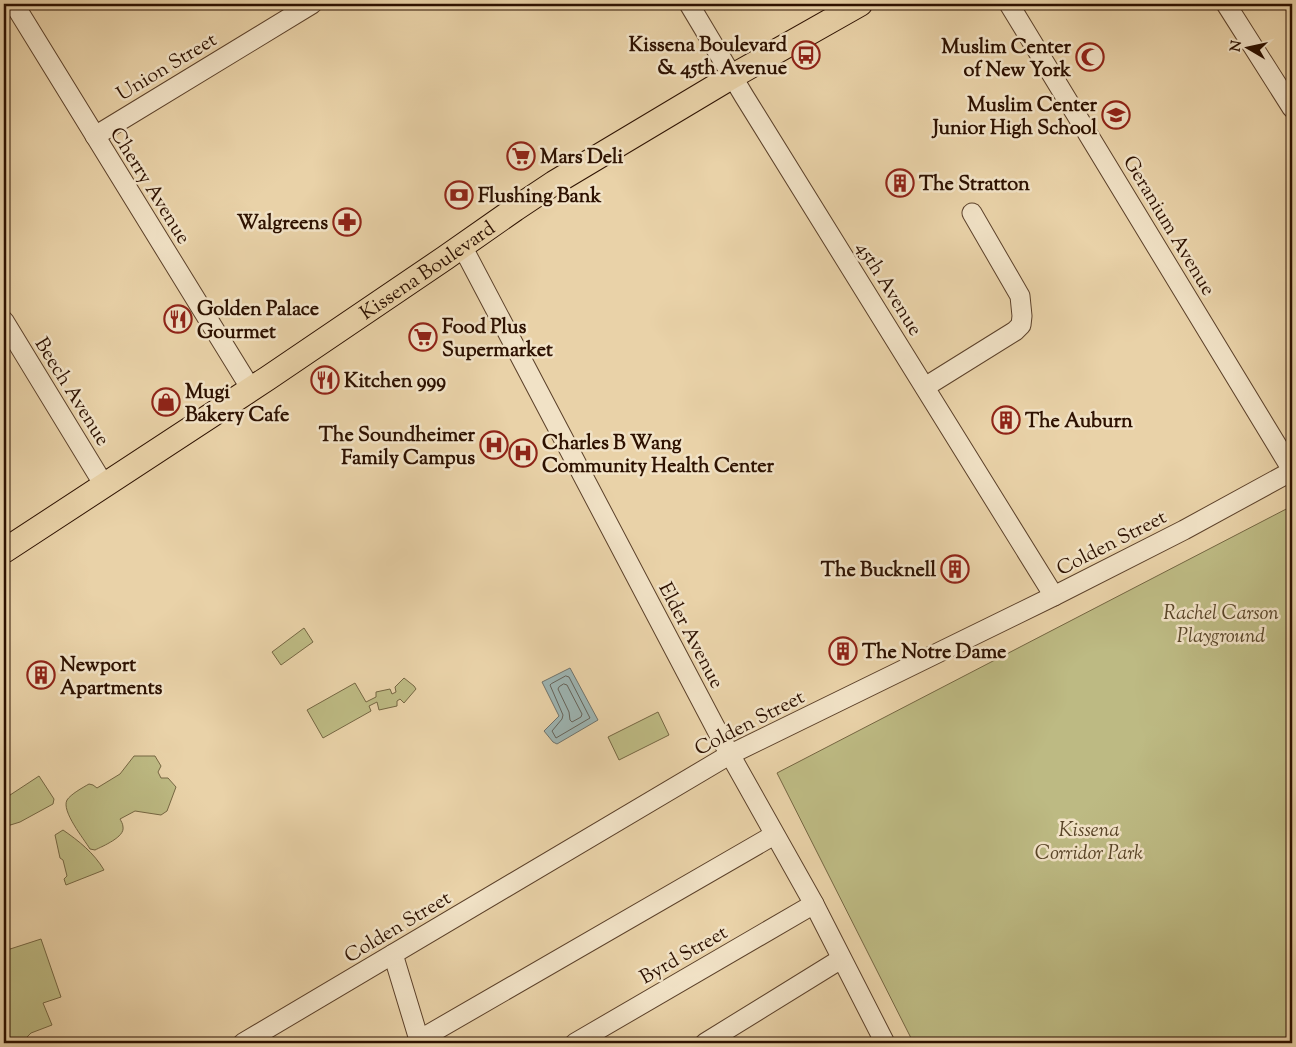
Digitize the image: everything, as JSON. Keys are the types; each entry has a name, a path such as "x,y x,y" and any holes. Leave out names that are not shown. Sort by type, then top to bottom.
{"main road":[{"name":"Kissena Boulevard","path":"4,550 251,389 554,183 733,76 860,4"}],"street":[{"name":"Cherry Avenue","path":"14,4 251,389"},
{"name":"Union Street","path":"95,136 312,4"},
{"name":"45th Avenue","path":"689,4 1054,596"},
{"name":"Geranium Avenue","path":"1009,4 1292,471"},
{"path":"1226,4 1292,108"},
{"path":"925,387 1015,331 1021,325 1020,296 972,214"},
{"name":"Elder Avenue","path":"462,246 730,755 814,904 885,1043"},
{"name":"Beech Avenue","path":"4,321 104,485"},
{"name":"Colden Street","path":"242,1043 730,755 1054,596 1184,530 1292,471"},
{"path":"393,954 420,1042 774,835"},
{"name":"Byrd Street","path":"575,1043 814,904"},
{"path":"705,1043 841,959"}],"green space":[{"name":"Kissena Corridor Park","path":"1292,506 1292,1043 918,1043 912,1040 777,773"},
{"path":"304,628 313,642 281,665 272,652"},
{"path":"404,678 416,689 404,703 400,699 397,701 397,706 379,710 377,702 369,706 371,711 323,738 307,710 355,683 366,702 376,697 376,692 390,689 392,694 396,692 395,687"},
{"path":"658,712 669,735 619,760 608,737"},
{"path":"134,756 155,756 161,766 158,772 161,778 168,778 176,787 167,811 161,815 135,811 120,819 123,831 117,838 95,850 90,849 70,818 66,805 67,800 74,793 89,784 97,788 120,774"},
{"path":"39,776 54,799 53,804 20,822 4,827 4,799"},
{"path":"63,830 86,848 104,870 66,885 64,879 67,876 63,860 60,858 55,835"},
{"path":"41,939 61,997 43,1003 52,1025 31,1033 21,1043 5,1043 4,951"}],"water":[{"path":"570,668 598,720 557,744 544,731 559,716 542,682"}],"place":[{"name":"Kissena Boulevard & 45th Avenue","path":"806,55"},
{"name":"Muslim Center of New York","path":"1090,57"},
{"name":"Muslim Center Junior High School","path":"1116,115"},
{"name":"Mars Deli","path":"521,156"},
{"name":"The Stratton","path":"900,183"},
{"name":"Flushing Bank","path":"459,195"},
{"name":"Walgreens","path":"347,222"},
{"name":"Golden Palace Gourmet","path":"178,319"},
{"name":"Food Plus Supermarket","path":"423,337"},
{"name":"Kitchen 999","path":"325,380"},
{"name":"Mugi Bakery Cafe","path":"166,402"},
{"name":"The Auburn","path":"1006,420"},
{"name":"The Soundheimer Family Campus","path":"494,445"},
{"name":"Charles B Wang Community Health Center","path":"523,453"},
{"name":"The Bucknell","path":"955,569"},
{"name":"The Notre Dame","path":"843,651"},
{"name":"Newport Apartments","path":"41,675"}],"park label":[{"name":"Rachel Carson Playground","path":"1221,624"}]}
